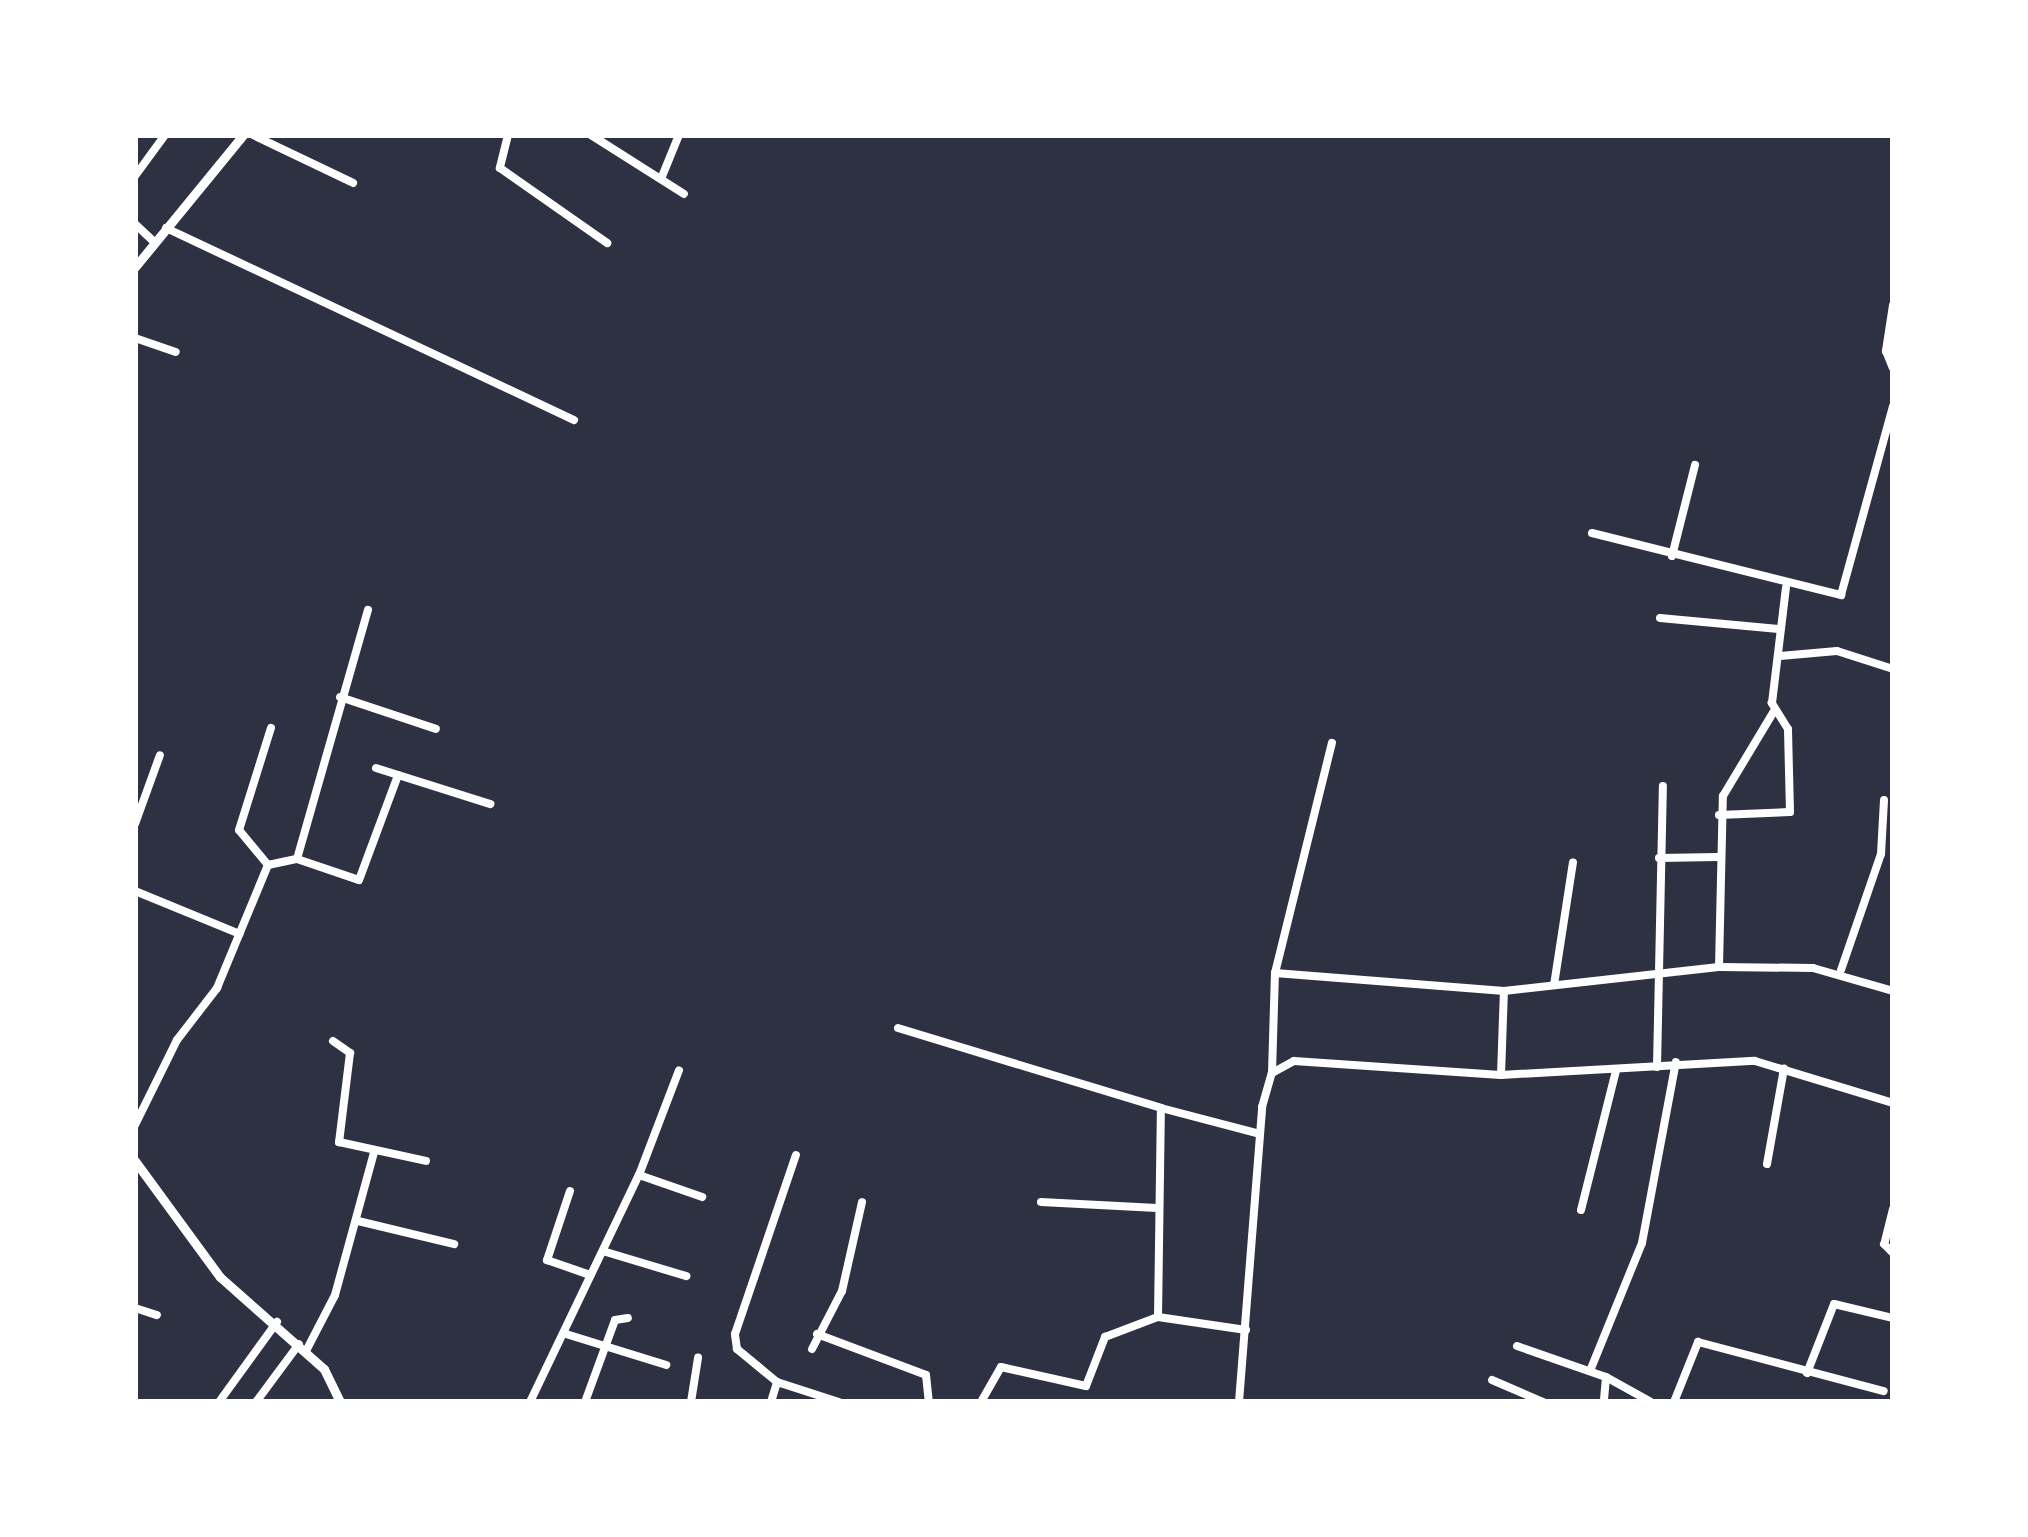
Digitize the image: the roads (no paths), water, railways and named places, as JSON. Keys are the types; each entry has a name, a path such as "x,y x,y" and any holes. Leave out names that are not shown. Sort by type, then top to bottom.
{"street":[{"path":"135,176 165,135"},
{"path":"135,267 243,135"},
{"path":"253,135 353,184"},
{"path":"508,135 500,168 607,243"},
{"path":"591,135 684,194"},
{"path":"661,179 679,135"},
{"path":"135,224 154,242"},
{"path":"166,228 574,420"},
{"path":"1893,305 1886,351 1893,368"},
{"path":"135,338 176,352"},
{"path":"1592,533 1786,588 1833,596 1847,589 1893,406"},
{"path":"1672,556 1695,465"},
{"path":"1718,967 1719,815 1730,778 1774,711 1780,656 1778,629 1786,588"},
{"path":"296,859 368,610"},
{"path":"1660,618 1778,629"},
{"path":"1780,656 1837,651 1893,669"},
{"path":"340,698 436,729"},
{"path":"1719,815 1790,812 1788,729 1774,711"},
{"path":"268,865 239,830 271,728"},
{"path":"1238,1402 1260,1134 1272,1072 1275,973 1332,743"},
{"path":"135,824 160,755"},
{"path":"376,768 490,804"},
{"path":"268,865 296,859 359,880 398,775"},
{"path":"1657,1067 1654,977 1663,786"},
{"path":"1841,970 1881,854 1884,800"},
{"path":"1660,858 1718,857"},
{"path":"1554,985 1574,862"},
{"path":"135,1125 240,934 268,865"},
{"path":"135,892 240,934"},
{"path":"1275,973 1504,991 1718,967 1841,970 1893,991"},
{"path":"1501,1075 1504,991"},
{"path":"898,1028 1160,1108 1260,1134"},
{"path":"333,1041 350,1052 337,1137 374,1152 426,1161"},
{"path":"1272,1072 1294,1061 1360,1060 1501,1075 1616,1072 1676,1062 1784,1069 1893,1103"},
{"path":"1590,1371 1642,1242 1676,1062"},
{"path":"1767,1164 1784,1069"},
{"path":"530,1402 566,1334 590,1276 606,1252 678,1070"},
{"path":"1581,1210 1616,1072"},
{"path":"1158,1317 1160,1108"},
{"path":"256,1402 302,1348 358,1221 374,1152"},
{"path":"796,1154 736,1334 738,1349 777,1382 814,1389 839,1402"},
{"path":"135,1161 220,1277 277,1322 302,1348 340,1402"},
{"path":"639,1175 702,1197"},
{"path":"570,1190 547,1260 590,1276"},
{"path":"812,1349 842,1291 862,1202"},
{"path":"1041,1202 1157,1208"},
{"path":"1893,1209 1884,1244 1893,1253"},
{"path":"358,1221 454,1244"},
{"path":"606,1252 686,1276"},
{"path":"1807,1373 1834,1304 1893,1318"},
{"path":"135,1308 157,1315"},
{"path":"982,1402 1001,1368 1086,1386 1105,1337 1158,1317 1246,1330"},
{"path":"584,1402 614,1320 628,1318"},
{"path":"219,1402 277,1322"},
{"path":"566,1334 605,1350 666,1365"},
{"path":"817,1334 926,1375 929,1402"},
{"path":"1674,1402 1698,1342 1884,1391"},
{"path":"1517,1346 1606,1377 1651,1402"},
{"path":"691,1402 698,1358"},
{"path":"1604,1402 1606,1377"},
{"path":"1492,1380 1543,1402"},
{"path":"771,1402 777,1382"},
{"path":"813,1402 814,1389"}]}
